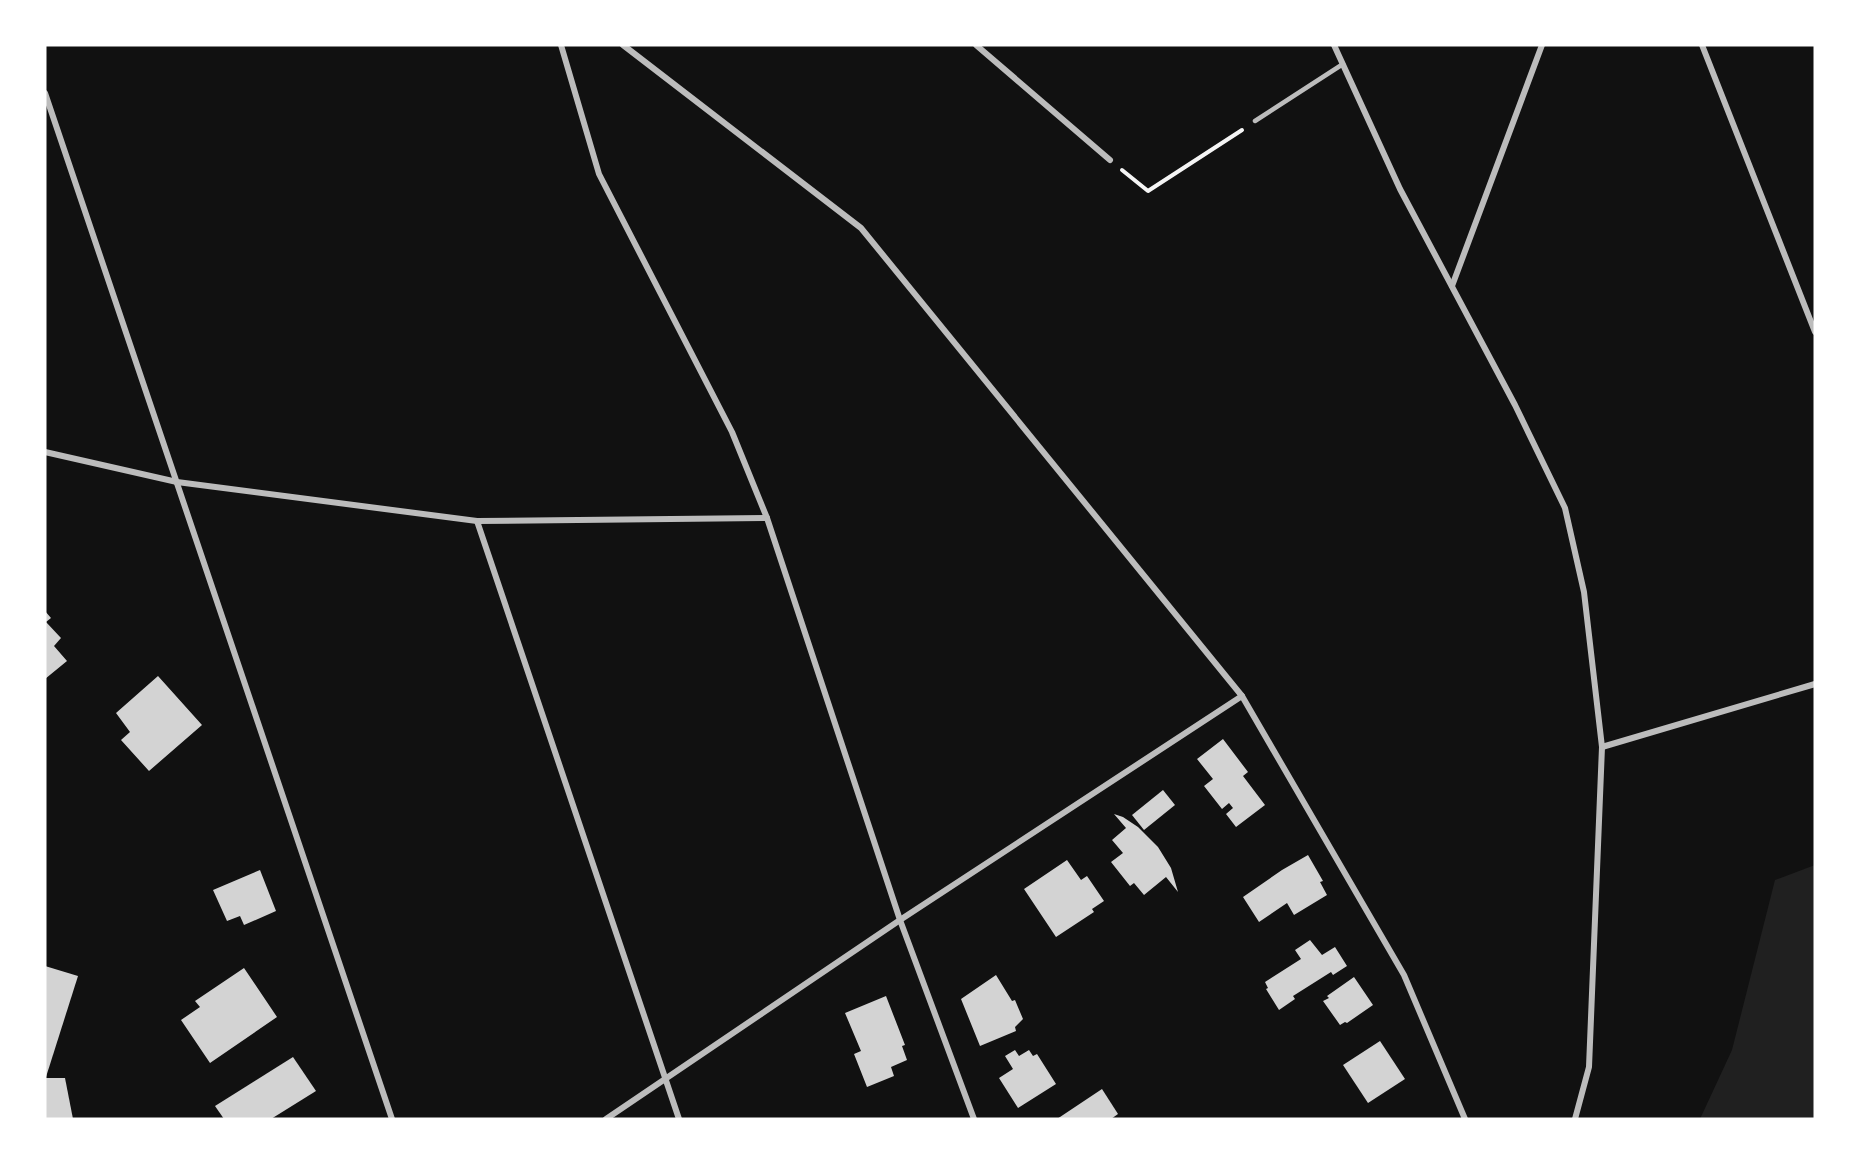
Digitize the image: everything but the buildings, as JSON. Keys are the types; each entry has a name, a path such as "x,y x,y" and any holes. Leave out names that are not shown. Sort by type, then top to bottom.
{"street":[{"path":"561,45 599,174 732,432 767,518 900,920 974,1119"},
{"path":"623,45 861,228 1242,696 1404,975 1466,1119"},
{"path":"976,45 1110,160"},
{"path":"1334,45 1401,189 1515,405 1565,508 1584,592 1602,747 1588,1067 1575,1119"},
{"path":"1452,286 1542,45"},
{"path":"1702,45 1815,332"},
{"path":"45,93 392,1119"},
{"path":"45,452 177,482 477,521 767,518"},
{"path":"477,521 679,1119"},
{"path":"1602,747 1815,684"},
{"path":"606,1119 900,920 1242,696"}],"lane":[{"path":"1255,121 1342,63"}],"path":[{"path":"1110,160 1148,191 1255,121"}],"shaded area":[{"path":"1815,865 1815,1119 1700,1119 1732,1050 1775,880"}]}
